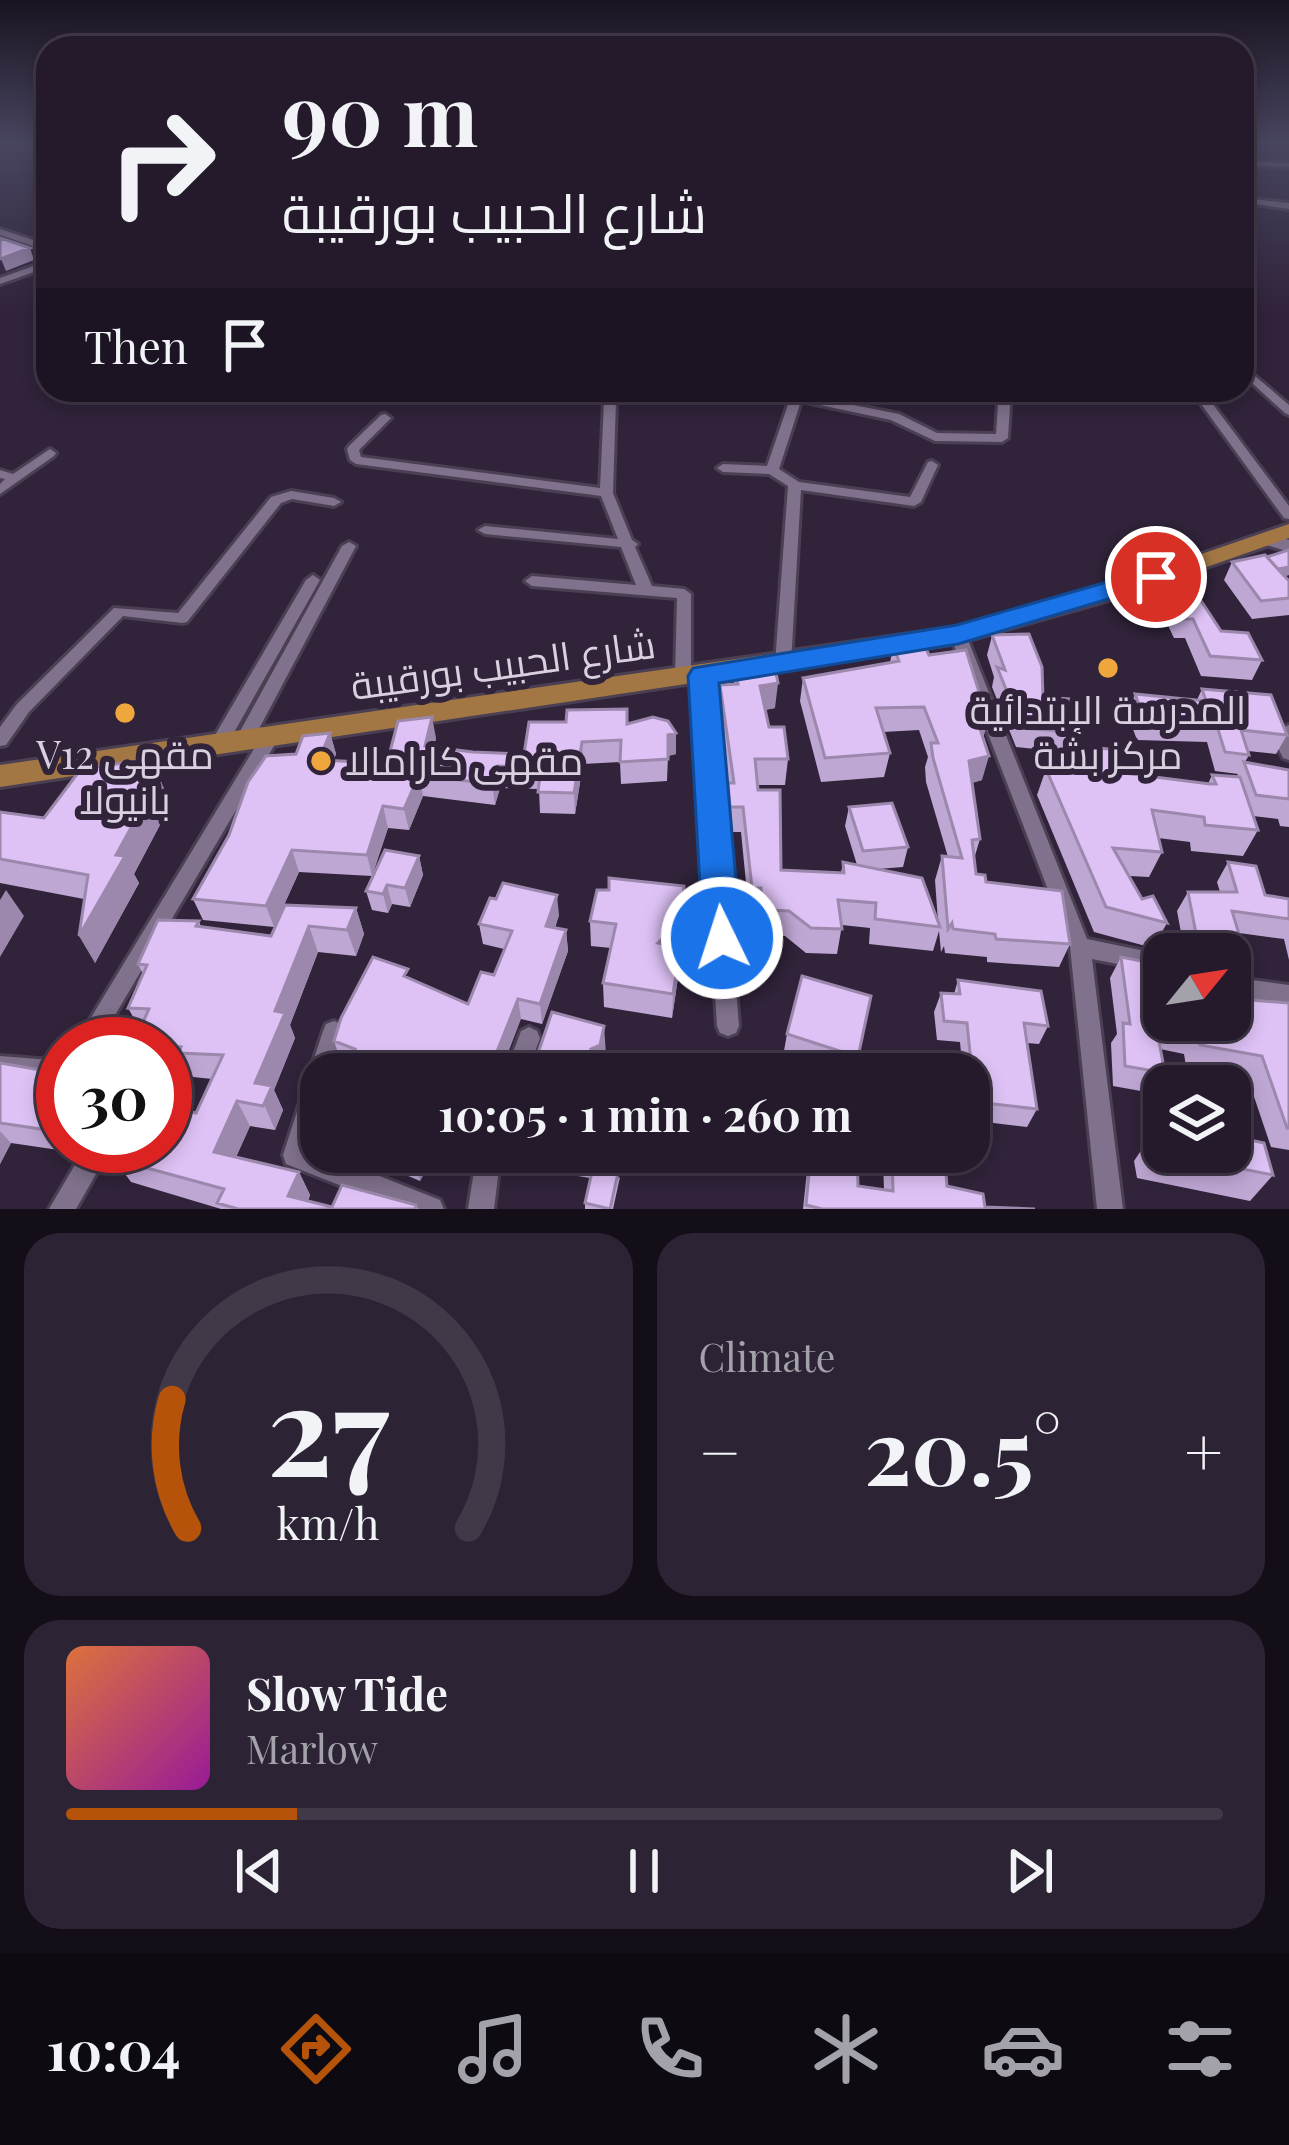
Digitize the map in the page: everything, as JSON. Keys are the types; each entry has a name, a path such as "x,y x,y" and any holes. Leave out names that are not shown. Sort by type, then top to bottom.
{"main road":[{"name":"شارع الحبيب بورقيبة","path":"0,776 784,664 958,634 1282,539"}],"street":[{"path":"1254,202 1289,206"},
{"path":"0,232 36,244"},
{"path":"0,281 36,268"},
{"path":"1254,379 1289,411"},
{"path":"610,402 606,494 631,544 646,590"},
{"path":"772,470 794,402"},
{"path":"831,402 895,417 935,437 989,440 1002,438 1004,402"},
{"path":"1206,402 1289,515"},
{"path":"385,418 353,449 356,460 606,494"},
{"path":"0,490 8,476 50,453"},
{"path":"723,468 772,470 795,485 914,502 932,465"},
{"path":"784,664 795,485"},
{"path":"0,740 119,611 182,619 276,500 291,495 334,502"},
{"path":"485,530 631,544"},
{"path":"100,1017 349,546"},
{"path":"243,743 313,580"},
{"path":"532,581 684,594 728,1026"},
{"path":"958,634 1080,946 1110,1209"},
{"path":"1289,731 1281,735 1289,753"},
{"path":"1080,946 1143,960"},
{"path":"1251,990 1289,995"},
{"path":"334,1031 296,1155 430,1209"},
{"path":"524,1053 529,1038"},
{"path":"0,1067 36,1070"},
{"path":"62,1209 84,1173"},
{"path":"481,1209 487,1173"}],"building":[{"path":"0,238 30,248 0,259"},
{"path":"1289,550 1289,567 1278,569 1267,557"},
{"path":"1265,555 1289,581 1289,598 1261,601 1232,562"},
{"path":"1190,584 1221,631 1248,633 1262,660 1210,656 1193,619 1182,619 1165,586"},
{"path":"1029,634 1042,667 1043,697 1069,699 1072,732 1022,728 997,667 1005,670 992,635"},
{"path":"908,643 912,649 925,647 929,655 966,650 988,721 978,723 989,756 969,761 980,839 972,840 976,874 985,875 986,882 1062,891 1070,944 996,939 995,934 953,929 952,923 948,929 942,856 962,858 933,758 931,743 938,743 924,707 876,708 890,753 825,758 803,678 899,661 893,646"},
{"path":"775,668 778,683 760,686 769,727 784,727 788,759 755,759 758,790 780,790 781,870 844,873 843,862 922,878 940,927 875,919 876,903 838,900 842,929 811,928 789,911 770,910 770,903 761,903 761,888 752,888 743,807 730,807 728,783 734,783 720,685 738,684 735,669"},
{"path":"1202,689 1271,695 1287,735 1241,730 1249,755 1225,752 1216,723 1145,721 1135,694 1206,701"},
{"path":"627,709 627,724 653,717 668,721 676,733 668,735 668,759 620,762 621,740 582,742 574,793 538,792 541,767 498,766 492,784 419,775 404,809 383,806 367,855 292,850 266,906 193,899 229,835 248,782 266,756 296,754 303,736 330,733 319,760 387,763 398,721 432,717 425,746 524,754 529,722 566,722 567,710"},
{"path":"1091,747 1117,750 1123,773 1210,784 1216,784 1212,775 1240,777 1258,830 1205,825 1204,817 1152,810 1162,852 1113,848 1142,899 1153,896 1167,923 1106,907 1046,769 1090,770 1088,763 1095,763"},
{"path":"143,760 159,777 116,855 125,856 79,936 88,875 0,859 0,812 44,818 81,769"},
{"path":"1244,762 1289,770 1289,799 1256,795"},
{"path":"892,803 908,847 863,851 849,807"},
{"path":"385,850 419,856 405,888 387,885 383,894 366,891"},
{"path":"1228,862 1256,866 1265,895 1289,899 1289,919 1232,911 1239,933 1196,933 1188,892 1237,892"},
{"path":"609,878 684,886 681,919 658,943 680,947 673,994 603,983 616,924 590,921 597,890 609,890"},
{"path":"503,883 557,895 546,926 566,930 540,1004 518,999 496,1053 353,1053 355,1049 334,1041 373,957 408,969 404,976 468,1004 481,972 494,975 512,931 479,924 490,898 496,899"},
{"path":"285,905 356,908 347,930 309,926 275,1011 285,1013 255,1083 272,1086 263,1106 237,1101 214,1152 299,1172 288,1196 332,1207 342,1185 416,1205 415,1209 238,1209 217,1203 224,1189 165,1173 192,1173 192,1112 196,1113 223,1055 192,1054 192,1017 145,1017 149,1009 128,1008 147,965 138,964 158,920 199,921 196,926 271,936"},
{"path":"1121,957 1143,961 1143,1041 1159,1041 1163,1065 1143,1065 1143,1069 1125,1066 1123,1023 1130,1024"},
{"path":"802,976 871,996 859,1053 787,1034"},
{"path":"958,980 1041,991 1048,1026 1024,1023 1037,1109 990,1104 990,1053 970,1053 967,1023 944,1021 941,993 960,994"},
{"path":"1251,1000 1289,1003 1289,1128 1262,1056 1200,1045 1199,1041 1251,1041"},
{"path":"552,1012 604,1026 593,1053 538,1053"},
{"path":"0,1063 36,1069 36,1128 0,1123"},
{"path":"1251,1140 1264,1143 1273,1175 1251,1171"},
{"path":"592,1173 618,1173 610,1209 585,1203"},
{"path":"809,1173 858,1173 858,1186 893,1191 893,1173 946,1173 947,1186 983,1194 985,1207 1035,1209 822,1209 806,1205"}],"place":[{"name":"المدرسة الإبتدائية مركز بشة","path":"1108,668"},
{"name":"V12 مقهى بانيولا","path":"125,713"},
{"name":"مقهى كارامالا","path":"321,761"}],"route":[{"path":"722,938 703,676 958,634 1156,577"}]}
